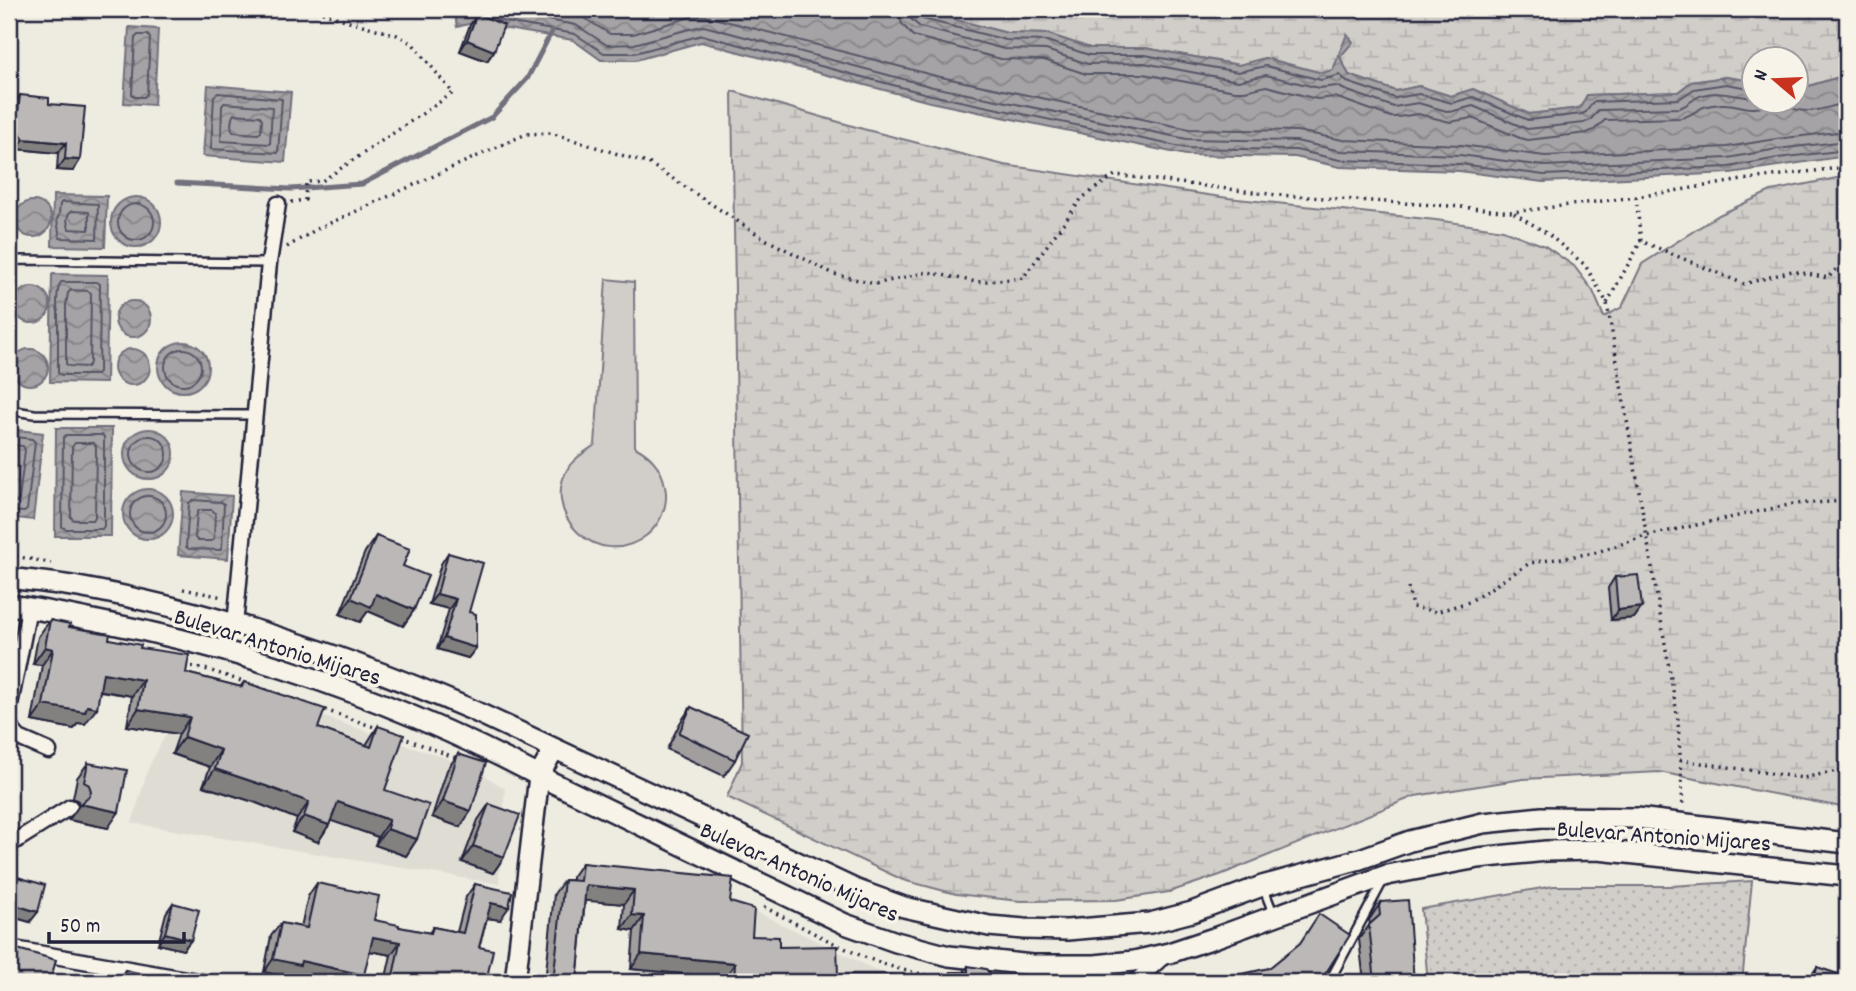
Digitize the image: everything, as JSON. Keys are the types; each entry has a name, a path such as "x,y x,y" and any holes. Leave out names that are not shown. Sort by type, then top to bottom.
{"main road":[{"name":"Bulevar Antonio Mijares","path":"9,578 76,587 152,603 235,625 354,662 408,682 867,894 928,913 989,926 1067,930 1150,923 1192,912 1262,886 1360,859 1410,841 1483,823 1542,817 1637,818 1847,843"},
{"path":"71,616 76,587"},
{"name":"Bulevar Antonio Mijares","path":"9,605 195,643 281,667 398,710 494,752 845,924 895,942 949,956 1063,966 1134,961 1214,939 1387,875 1478,858 1546,850 1598,850 1847,876"},
{"path":"516,982 539,776 554,749"},
{"path":"1814,871 1821,840"}],"street":[{"path":"235,625 270,260 278,204"},
{"path":"9,710 29,608"},
{"path":"9,726 19,738 49,751"},
{"path":"9,845 70,807"},
{"path":"9,948 178,980 203,982"},
{"path":"1135,982 1169,953"},
{"path":"949,956 978,973"}],"lane":[{"path":"9,263 19,260 270,260"},
{"path":"9,410 34,414 255,415"},
{"path":"1329,982 1387,875"},
{"path":"1262,886 1274,916"}],"path":[{"path":"9,13 20,9"},
{"path":"305,200 306,182 322,181 453,93 414,44 397,35 316,9"},
{"path":"270,260 317,229 526,134 551,133 650,163 765,239 834,274 875,284 928,272 976,282 1023,278 1082,198 1115,175 1277,195 1512,212 1847,167"},
{"path":"1607,303 1640,241 1636,197"},
{"path":"1512,212 1548,234 1585,265 1607,303 1678,720 1685,824"},
{"path":"1640,241 1744,284 1792,271 1828,278 1847,257"},
{"path":"1408,587 1412,607 1436,612 1469,602 1530,563 1594,553 1646,536 1793,504 1847,501"},
{"path":"183,665 209,670 355,719 465,761"},
{"path":"1680,760 1803,778 1847,769"},
{"path":"756,904 865,958 929,977 953,977"}],"shaded area":[{"path":"177,672 205,677 472,767 505,789 499,884 132,823 148,769 167,732"},
{"path":"724,896 882,973 955,982 720,982"}],"green space":[{"path":"915,9 1847,9 1847,73 1811,85 1811,46 1741,46 1741,80 1726,77 1691,82 1678,92 1587,95 1580,108 1529,114 1473,89 1451,96 1419,86 1396,91 1349,75 1340,57 1347,35 1333,70 1322,73 1265,58 1239,65 1145,48 1090,48 1048,34 1007,33"},
{"path":"732,91 863,129 1004,165 1228,198 1436,220 1503,230 1545,246 1574,266 1593,291 1604,317 1622,307 1642,264 1719,215 1771,191 1847,176 1847,808 1659,772 1523,779 1415,796 1220,875 1169,892 1116,900 1020,901 956,894 903,880 727,797 742,762"},
{"path":"606,279 634,282 635,447 648,455 657,466 666,493 664,511 659,522 647,535 628,545 610,547 592,542 578,532 567,518 561,501 562,483 570,465 595,445"},
{"path":"1752,881 1742,982 1428,982 1421,909 1554,886 1670,886"}],"water":[{"path":"454,9 915,9 1007,33 1048,34 1090,48 1145,48 1239,65 1265,58 1322,73 1333,70 1347,34 1353,42 1340,57 1349,75 1396,91 1419,86 1451,96 1473,89 1529,114 1580,108 1587,95 1678,92 1691,82 1726,77 1741,79 1741,116 1811,116 1811,85 1847,73 1847,156 1730,173 1543,182 1459,171 1340,167 1295,157 1186,155 930,102 701,42 636,60 601,60 573,40 472,23 457,27"},
{"path":"129,27 158,29 154,105 124,103"},
{"path":"208,85 291,92 285,162 203,156"},
{"path":"53,195 107,196 105,247 52,246"},
{"path":"126,198 146,198 160,212 160,232 146,246 126,246 112,232 112,212"},
{"path":"33,201 45,207 51,219 45,231 33,237 21,231 15,219 21,207"},
{"path":"52,274 108,275 106,383 50,382"},
{"path":"32,287 44,293 50,305 44,317 32,323 20,317 14,305 20,293"},
{"path":"133,301 145,307 151,319 145,331 133,337 121,331 115,319 121,307"},
{"path":"183,342 201,349 208,367 201,385 183,392 165,385 158,367 165,349"},
{"path":"30,349 42,355 48,367 42,379 30,385 18,379 12,367 18,355"},
{"path":"132,349 144,355 150,367 144,379 132,385 120,379 114,367 120,355"},
{"path":"56,428 112,428 111,536 55,536"},
{"path":"9,429 43,433 33,520 9,517"},
{"path":"139,430 159,430 173,444 173,464 159,478 139,478 125,464 125,444"},
{"path":"138,490 158,490 172,504 172,524 158,538 138,538 124,524 124,504"},
{"path":"183,492 232,496 228,559 178,555"}],"building":[{"path":"477,14 504,25 494,51 467,40"},
{"path":"20,95 49,98 49,104 85,107 80,160 65,159 66,143 24,139 16,128"},
{"path":"376,536 410,549 403,566 428,576 414,610 376,594 371,607 351,598"},
{"path":"448,553 483,563 469,612 476,614 476,648 444,638 456,599 437,594"},
{"path":"1638,575 1642,607 1618,610 1615,577"},
{"path":"50,620 70,624 69,627 110,634 109,639 141,645 140,648 189,655 186,673 242,687 244,682 325,709 318,728 371,747 378,726 404,735 385,790 429,805 417,839 387,829 389,820 338,802 329,825 304,816 309,802 215,769 221,750 184,737 190,717 138,709 143,680 103,673 97,708 87,706 85,712 43,705 53,649 45,647"},
{"path":"9,630 15,631 9,664"},
{"path":"691,707 748,733 735,760 679,733"},
{"path":"458,754 486,763 471,811 443,801"},
{"path":"88,763 127,770 119,812 80,804 91,791 89,785 84,782"},
{"path":"489,804 520,815 504,857 473,846"},
{"path":"582,863 733,878 730,902 754,909 752,936 779,937 779,947 837,946 838,975 893,975 892,982 734,982 735,963 641,954 644,916 632,915 634,890 586,885 577,982 553,982 564,880 580,881"},
{"path":"14,876 45,885 38,912 9,903"},
{"path":"317,883 379,896 374,920 431,933 433,927 463,933 475,884 512,892 509,907 491,903 479,947 493,950 486,982 392,981 400,942 373,937 364,975 301,961 300,965 273,959 281,923 307,928"},
{"path":"1408,900 1414,982 1375,982 1369,925 1380,915 1381,902"},
{"path":"173,903 199,910 191,940 165,933"},
{"path":"1319,914 1350,935 1320,982 1206,982 1269,968 1300,943"},
{"path":"9,948 56,960 50,982 9,982"},
{"path":"968,966 986,969 997,982 949,982 951,972 968,972"},
{"path":"1817,967 1841,975 1840,982 1814,982"},
{"path":"125,970 166,979 165,982 122,982"},
{"path":"97,972 118,978 117,982 95,982"}],"waterway":[{"path":"177,183 291,189 362,184 492,117 527,79 552,31"}]}
